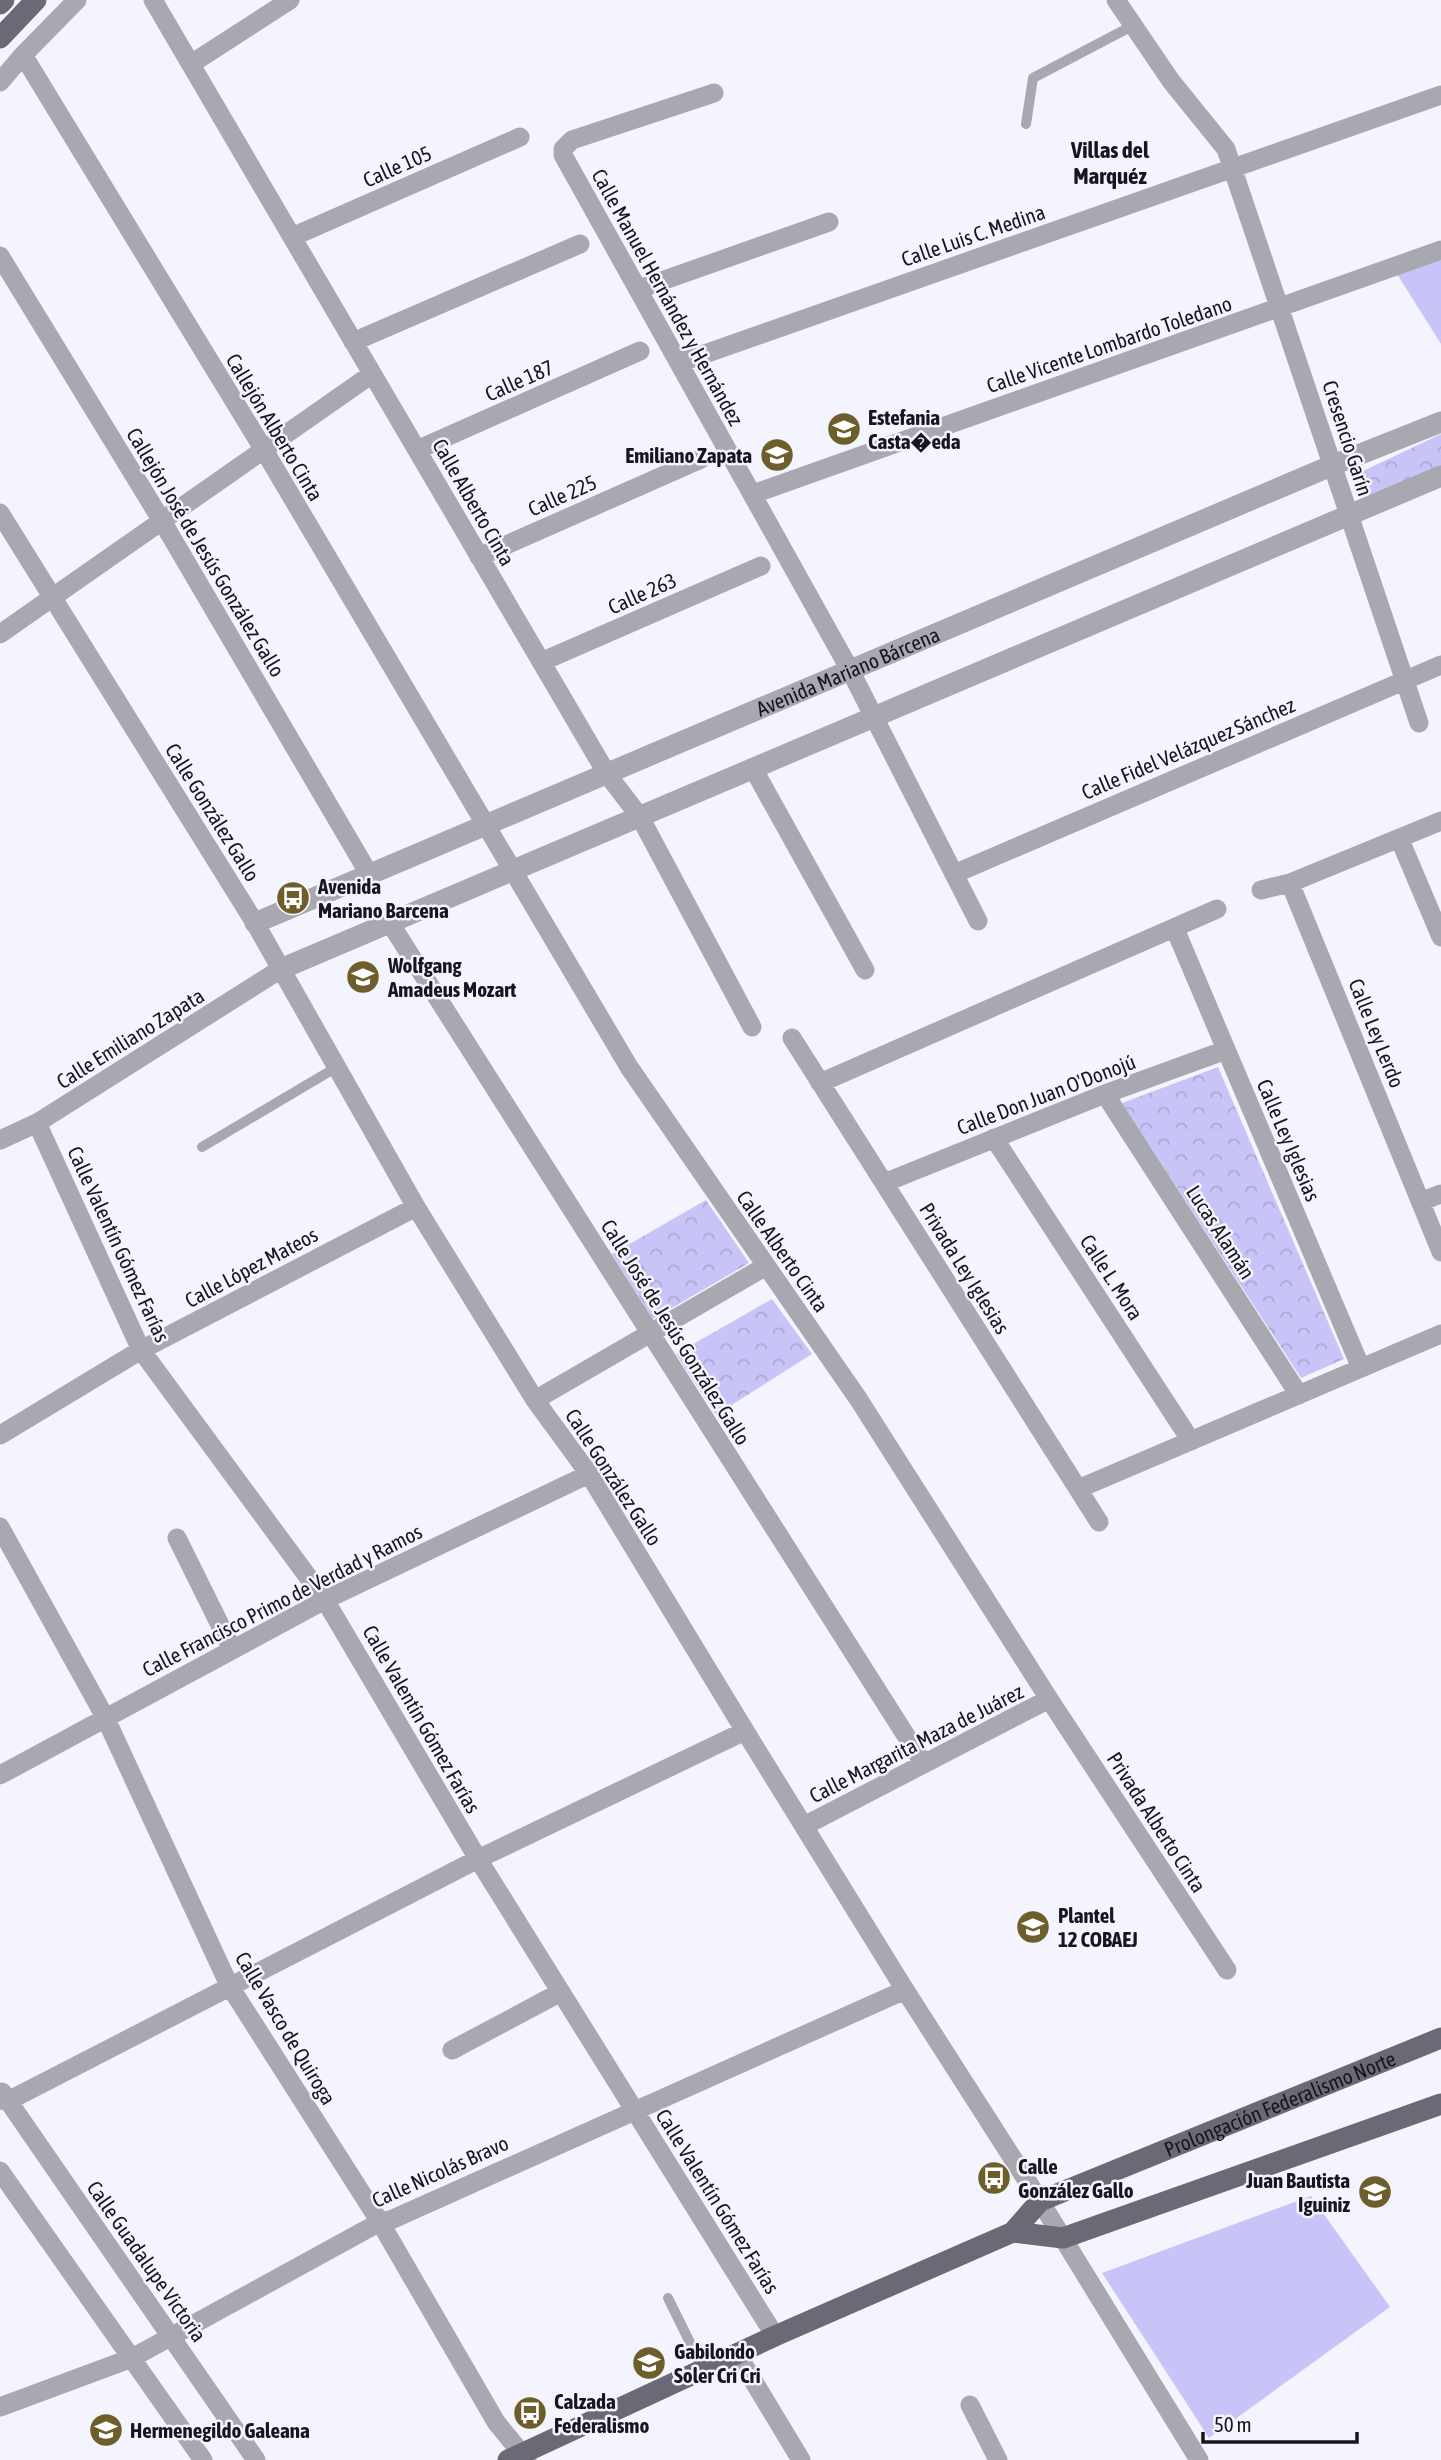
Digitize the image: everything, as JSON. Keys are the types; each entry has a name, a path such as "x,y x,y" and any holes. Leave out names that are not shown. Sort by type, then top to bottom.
{"main road":[{"path":"0,4 4,0"},
{"path":"0,38 36,0"},
{"name":"Prolongación Federalismo Norte","path":"519,2458 775,2336 1013,2232 1040,2201 1441,2038"},
{"path":"1013,2232 1063,2238 1441,2104"}],"street":[{"path":"0,82 77,0"},
{"name":"Calle Alberto Cinta","path":"153,0 607,774 640,817 752,1027"},
{"path":"191,64 290,0"},
{"name":"Cresencio Garín","path":"1116,0 1171,81 1226,149 1419,723"},
{"name":"Callejón Alberto Cinta","path":"23,55 264,450 485,825"},
{"name":"Calle Manuel Hernández y Hernández","path":"713,93 572,140 563,149 566,163 639,289 850,670 978,921"},
{"name":"Calle Luis C. Medina","path":"680,363 1441,94"},
{"name":"Calle 105","path":"292,236 520,137"},
{"path":"639,289 829,222"},
{"path":"354,342 580,244"},
{"name":"Calle Vicente Lombardo Toledano","path":"753,494 1441,250"},
{"name":"Callejón José de Jesús González Gallo","path":"0,256 162,521 369,874"},
{"name":"Calle 187","path":"417,450 640,351"},
{"path":"0,634 372,374"},
{"name":"Avenida Mariano Bárcena","path":"255,923 1333,465 1441,422"},
{"name":"Calle 225","path":"479,556 701,459"},
{"path":"281,969 1441,476"},
{"name":"Calle González Gallo","path":"0,513 255,923 416,1207 535,1400 589,1474 905,1990 1040,2201 1199,2460"},
{"name":"Calle 263","path":"541,662 761,566"},
{"name":"Calle Fidel Velázquez Sánchez","path":"954,874 1441,665"},
{"path":"753,768 864,970"},
{"path":"1261,890 1290,883 1441,821"},
{"name":"Calle Alberto Cinta","path":"485,825 629,1067 859,1400 1049,1699"},
{"path":"1399,840 1441,937"},
{"name":"Calle Ley Lerdo","path":"1290,883 1441,1252"},
{"path":"820,1083 1175,929 1217,908"},
{"name":"Calle José de Jesús González Gallo","path":"390,923 924,1764"},
{"name":"Calle Ley Iglesias","path":"1175,929 1361,1368"},
{"name":"Calle Emiliano Zapata","path":"0,1140 37,1123 281,969"},
{"name":"Privada Ley Iglesias","path":"792,1038 1099,1522"},
{"name":"Calle Don Juan O'Donojú","path":"884,1183 1105,1094 1226,1049"},
{"name":"Lucas Alamán","path":"1105,1094 1299,1395"},
{"name":"Calle Valentín Gómez Farías","path":"37,1123 141,1350 325,1600 478,1859 775,2336"},
{"name":"Calle L. Mora","path":"994,1138 1191,1441"},
{"path":"1422,1201 1441,1194"},
{"name":"Calle López Mateos","path":"0,1435 141,1350 416,1207"},
{"path":"535,1400 766,1266"},
{"path":"1078,1489 1441,1334"},
{"name":"Calle Francisco Primo de Verdad y Ramos","path":"0,1775 325,1600 589,1474"},
{"name":"Calle Vasco de Quiroga","path":"0,1527 105,1717 229,1985 380,2222 495,2422 519,2458"},
{"path":"177,1538 232,1649"},
{"name":"Calle Margarita Maza de Juárez","path":"804,1826 1049,1699"},
{"name":"Privada Alberto Cinta","path":"1049,1699 1227,1970"},
{"path":"3,2096 478,1859 745,1731"},
{"name":"Calle Nicolás Bravo","path":"0,2407 132,2358 380,2222 393,2219 905,1990"},
{"path":"452,2050 561,1992"},
{"name":"Calle Guadalupe Victoria","path":"3,2096 256,2460"},
{"path":"0,2171 203,2460"},
{"path":"737,2354 801,2460"},
{"path":"970,2406 998,2460"}],"lane":[{"path":"1026,124 1033,78 1132,26"},
{"path":"202,1147 337,1067"},
{"path":"668,2298 703,2370"}],"green space":[{"path":"1441,258 1441,344 1397,274"},
{"path":"1441,434 1441,469 1371,501 1361,472"},
{"path":"1218,1067 1344,1359 1301,1378 1122,1103"},
{"path":"706,1200 749,1263 653,1319 612,1254"},
{"path":"772,1299 812,1354 716,1415 676,1354"},
{"path":"1311,2196 1390,2307 1209,2438 1102,2273"}],"place":[{"name":"Estefania Casta�eda","path":"844,429"},
{"name":"Emiliano Zapata","path":"777,455"},
{"name":"Avenida Mariano Barcena","path":"293,898"},
{"name":"Wolfgang Amadeus Mozart","path":"363,977"},
{"name":"Plantel 12 COBAEJ","path":"1033,1927"},
{"name":"Calle González Gallo","path":"994,2178"},
{"name":"Juan Bautista Iguiniz","path":"1375,2192"},
{"name":"Gabilondo Soler Cri Cri","path":"649,2363"},
{"name":"Calzada Federalismo","path":"530,2413"},
{"name":"Hermenegildo Galeana","path":"106,2430"}],"district":[{"name":"Villas del Marquéz","path":"1110,163"}]}
